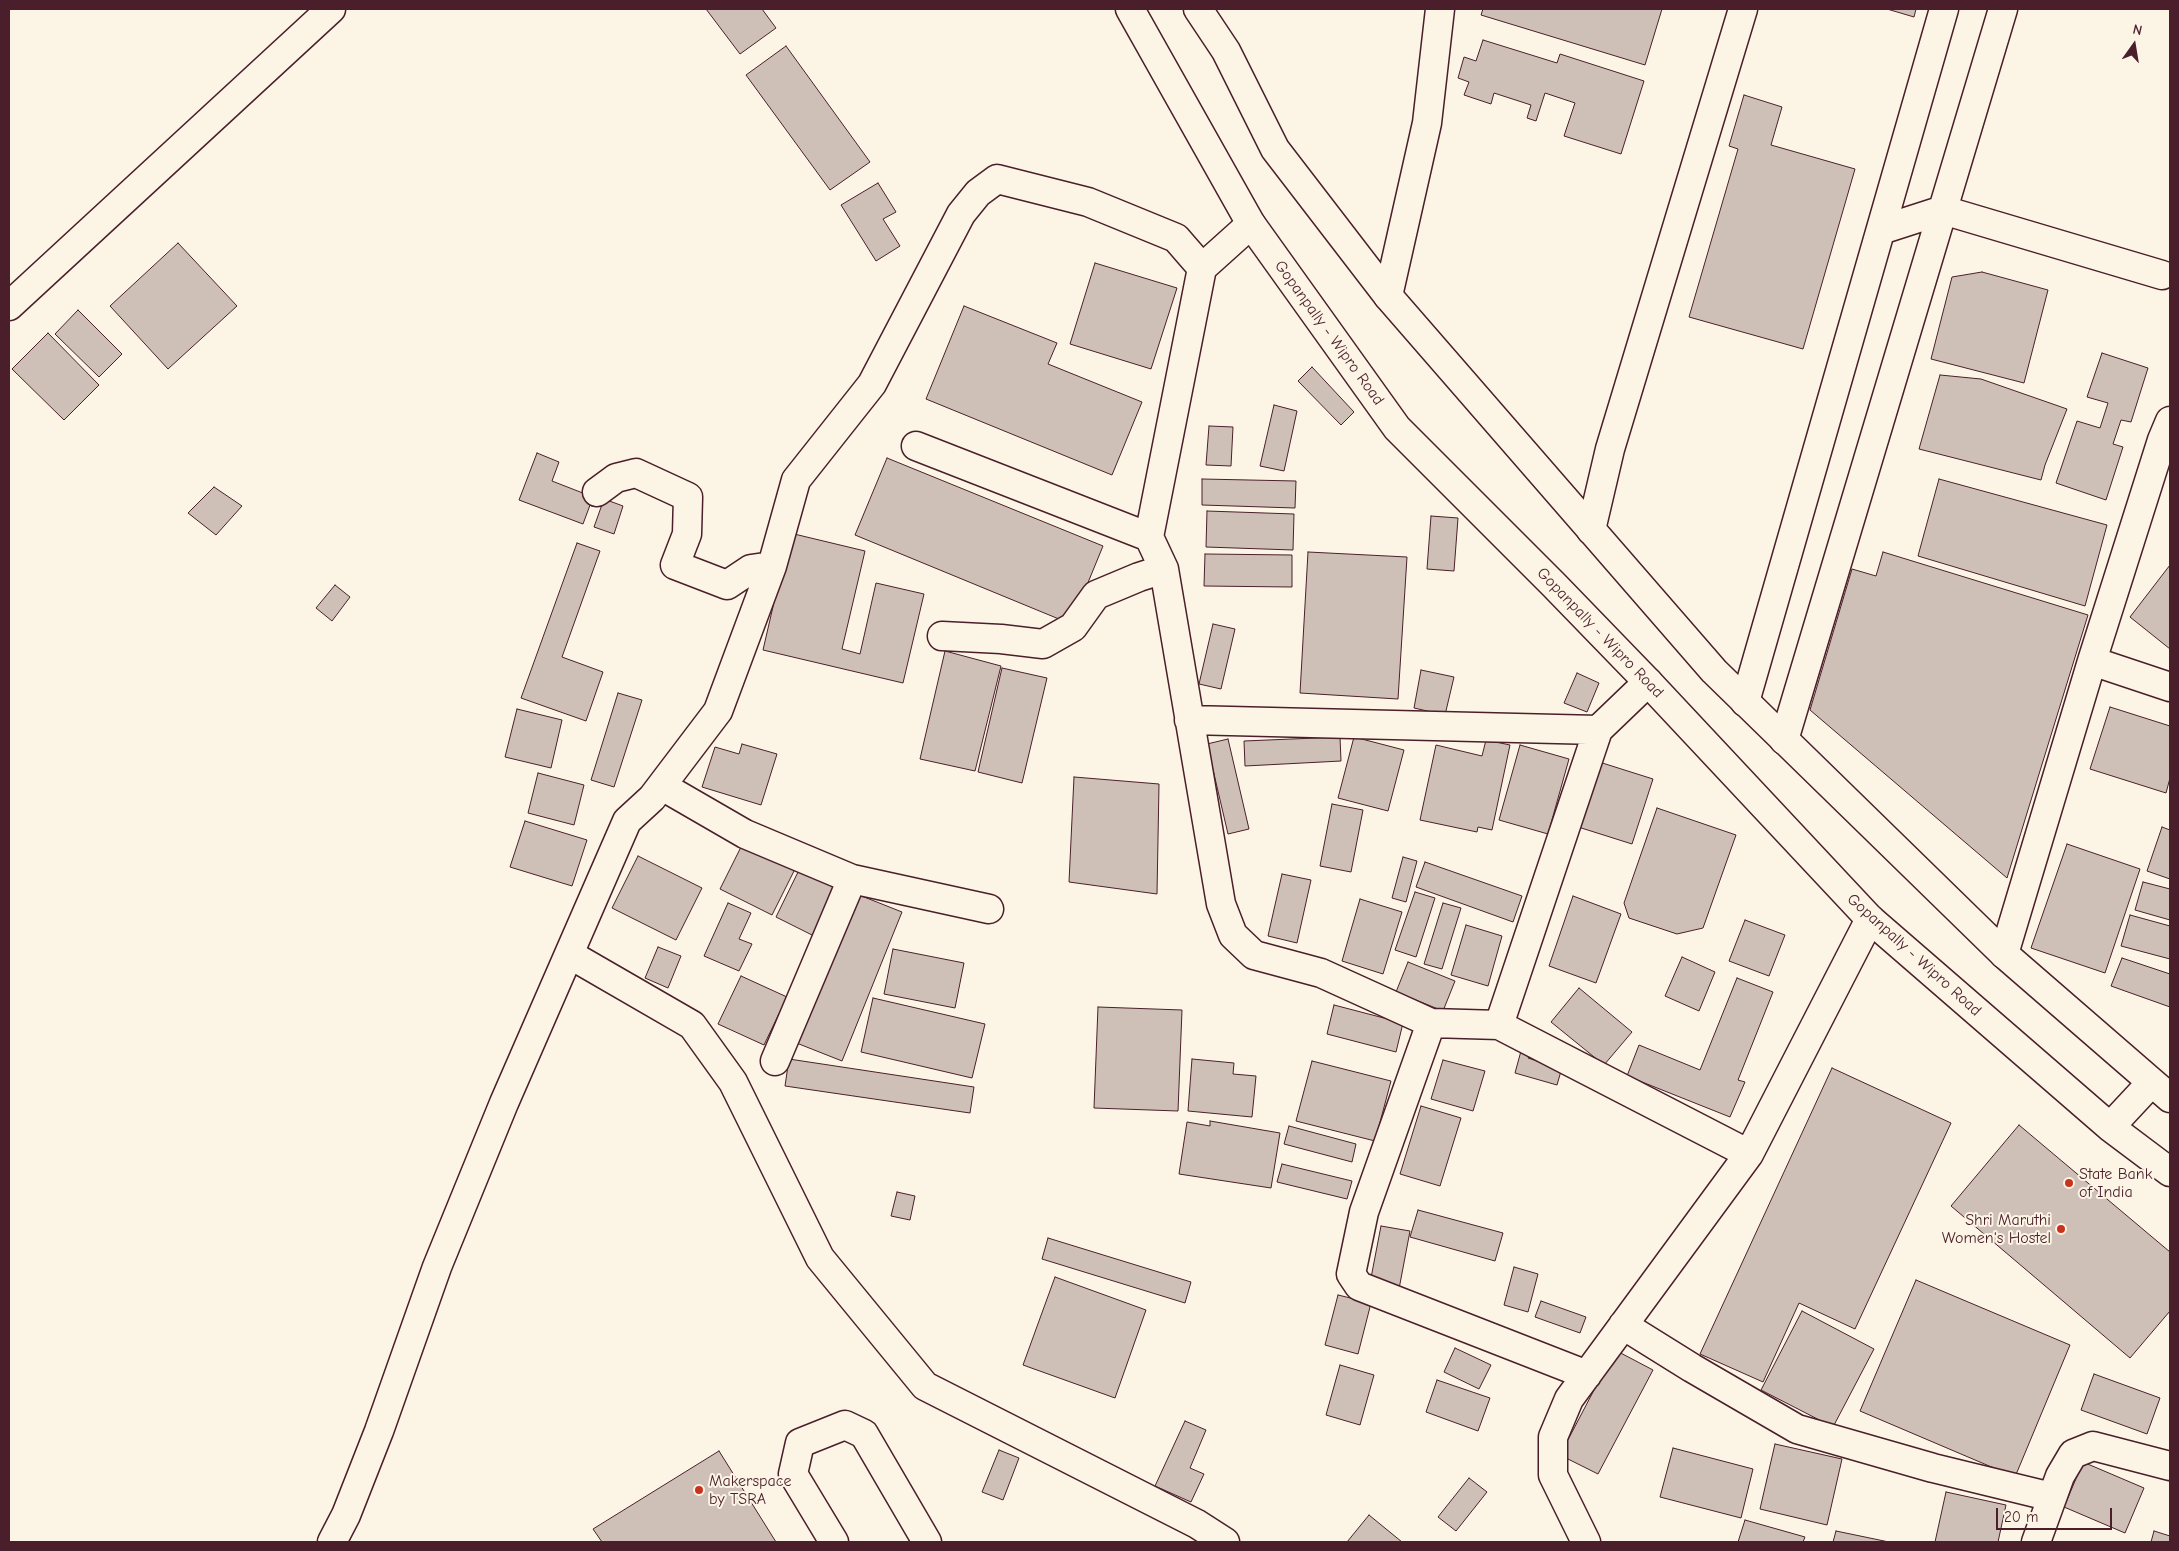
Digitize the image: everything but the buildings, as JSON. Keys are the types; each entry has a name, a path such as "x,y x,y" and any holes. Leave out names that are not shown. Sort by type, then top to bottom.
{"street":[{"path":"9,306 331,9"},
{"name":"Gopanpally - Wipro Road","path":"1130,9 1251,224 1397,428 1648,682 1870,919 2110,1127 2170,1172"},
{"path":"1198,9 1226,51 1275,149 1388,296 1714,671 2004,954 2161,1090 2110,1127"},
{"path":"1388,296 1427,123 1440,9"},
{"path":"1591,530 1610,449 1744,9"},
{"path":"1745,702 1944,9"},
{"path":"1784,740 2003,9"},
{"path":"332,1542 346,1515 379,1431 440,1258 504,1103 627,821 652,798 718,712 772,566 796,480 872,384 961,214 978,193 998,179 1088,202 1176,238 1202,268"},
{"path":"1881,230 1943,210 2162,275"},
{"path":"1251,224 1202,268 1149,538 1164,569 1221,904 1233,935 1254,955 1321,973 1431,1023 1499,1025 1749,1154"},
{"path":"2004,954 2092,661 2159,449 2170,421"},
{"path":"916,446 1149,538"},
{"path":"597,492 616,478 636,473 688,497 687,534 675,565 727,584 751,569 772,566"},
{"path":"942,636 1001,639 1043,644 1073,627 1096,596 1139,577 1164,569"},
{"path":"2092,661 2170,687"},
{"path":"1499,1025 1598,730 1648,682"},
{"path":"1189,720 1598,730"},
{"path":"662,786 745,834 852,879 989,909"},
{"path":"775,1061 852,879"},
{"path":"1586,1542 1554,1475 1553,1437 1569,1400 1749,1154 1870,919"},
{"path":"569,954 692,1025 732,1082 820,1258 926,1386 1198,1524 1224,1542"},
{"path":"1431,1023 1364,1212 1351,1274 1359,1286 1587,1375"},
{"path":"1623,1324 1692,1368 1797,1429 1933,1468 2052,1497"},
{"path":"834,1542 793,1474 800,1443 845,1425 864,1434 927,1542"},
{"path":"2036,1542 2060,1476 2073,1454 2093,1446 2170,1466"}],"place":[{"name":"State Bank of India","path":"2069,1183"},
{"name":"Shri Maruthi Women's Hostel","path":"2061,1229"},
{"name":"Makerspace by TSRA","path":"699,1490"}]}
